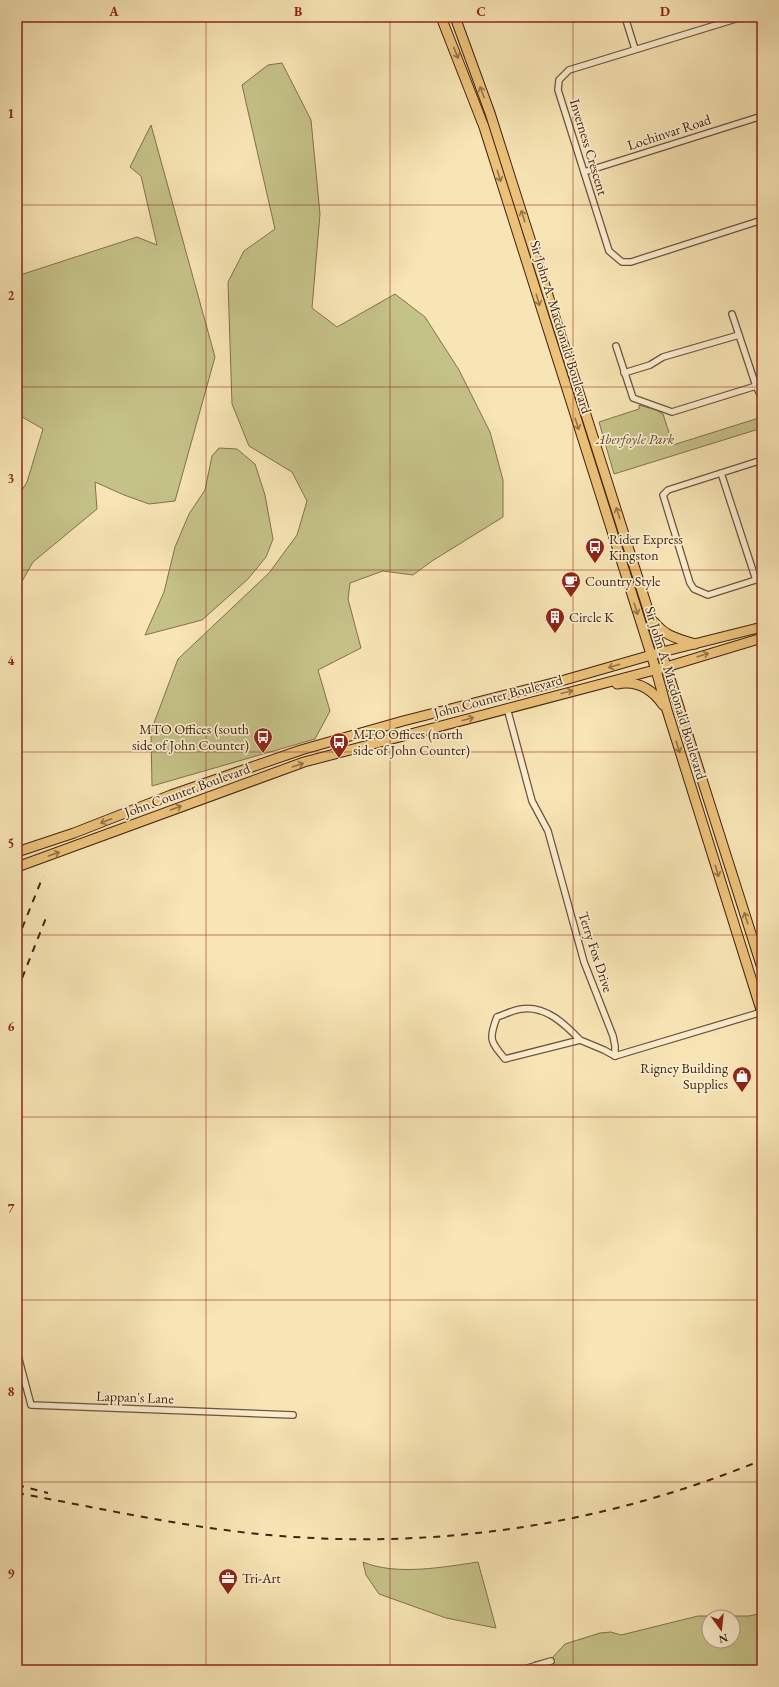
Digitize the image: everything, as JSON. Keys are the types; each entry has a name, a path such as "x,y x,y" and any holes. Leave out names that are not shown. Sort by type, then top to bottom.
{"main road":[{"name":"Sir John A. Macdonald Boulevard","path":"441,17 484,127 656,670 667,710 762,1012"},
{"name":"Sir John A. Macdonald Boulevard","path":"454,17 490,113 762,968"},
{"path":"651,618 663,632 671,637 697,644"},
{"name":"John Counter Boulevard","path":"17,852 74,833 172,795 301,750 404,721 561,681 662,652 762,627"},
{"name":"John Counter Boulevard","path":"17,867 304,762 588,686 656,670 762,638"},
{"path":"588,686 626,682 644,686 655,694 667,710"}],"street":[{"path":"625,17 635,49"},
{"name":"Inverness Crescent","path":"742,17 569,70 559,80 558,90 609,251 622,262 631,262 762,220"},
{"name":"Lochinvar Road","path":"584,172 762,116"},
{"path":"732,314 756,386 762,398"},
{"path":"624,373 650,365 663,357 739,334"},
{"path":"616,346 633,398 672,412 756,386"},
{"path":"721,473 759,579 708,595 694,589 690,583 663,495 668,490 721,473 762,460"},
{"name":"Terry Fox Drive","path":"507,708 532,802 548,831 584,962 613,1036 615,1056"},
{"path":"580,1040 505,1059 492,1044 492,1029 497,1017 521,1009 544,1011 564,1023 580,1040 615,1056 762,1012"},
{"name":"Lappan's Lane","path":"17,1352 31,1405 292,1415"},
{"path":"521,1670 551,1661"}],"green space":[{"path":"282,63 311,120 320,214 312,308 337,327 395,294 425,317 459,370 490,432 503,480 503,517 432,561 413,575 383,571 350,583 348,599 361,648 318,670 330,711 315,739 152,786 151,731 178,659 269,573 297,535 307,501 292,472 249,446 232,404 228,282 244,251 275,229 242,85 268,65"},
{"path":"151,125 215,357 175,501 149,504 95,482 97,509 33,562 17,590 17,498 27,482 43,429 17,414 17,276 137,237 157,245 141,176 130,167"},
{"name":"Aberfoyle Park","path":"639,405 656,410 663,414 673,445 762,417 762,428 614,474 599,422 639,409"},
{"path":"219,448 237,449 255,464 265,495 273,539 266,557 248,579 202,620 145,635 164,592 175,547 189,514 205,490 212,456"},
{"path":"363,1562 390,1569 420,1569 478,1562 496,1628 446,1618 379,1594 366,1575"},
{"path":"762,1613 762,1670 531,1670 534,1662 552,1658 565,1644 600,1633 611,1632 621,1635 698,1616 701,1616 701,1649 741,1649 741,1616"}],"railway":[{"path":"17,941 43,876"},
{"path":"17,991 46,918"},
{"path":"17,1493 181,1524 248,1533 343,1539 404,1538 465,1534 526,1526 586,1515 646,1500 704,1482 762,1460"},
{"path":"17,1485 48,1493"}],"place":[{"name":"Rider Express Kingston","path":"595,564"},
{"name":"Country Style","path":"571,598"},
{"name":"Circle K","path":"555,634"},
{"name":"MTO Offices (south side of John Counter)","path":"263,754"},
{"name":"MTO Offices (north side of John Counter)","path":"339,759"},
{"name":"Rigney Building Supplies","path":"742,1093"},
{"name":"Tri-Art","path":"228,1595"}]}
